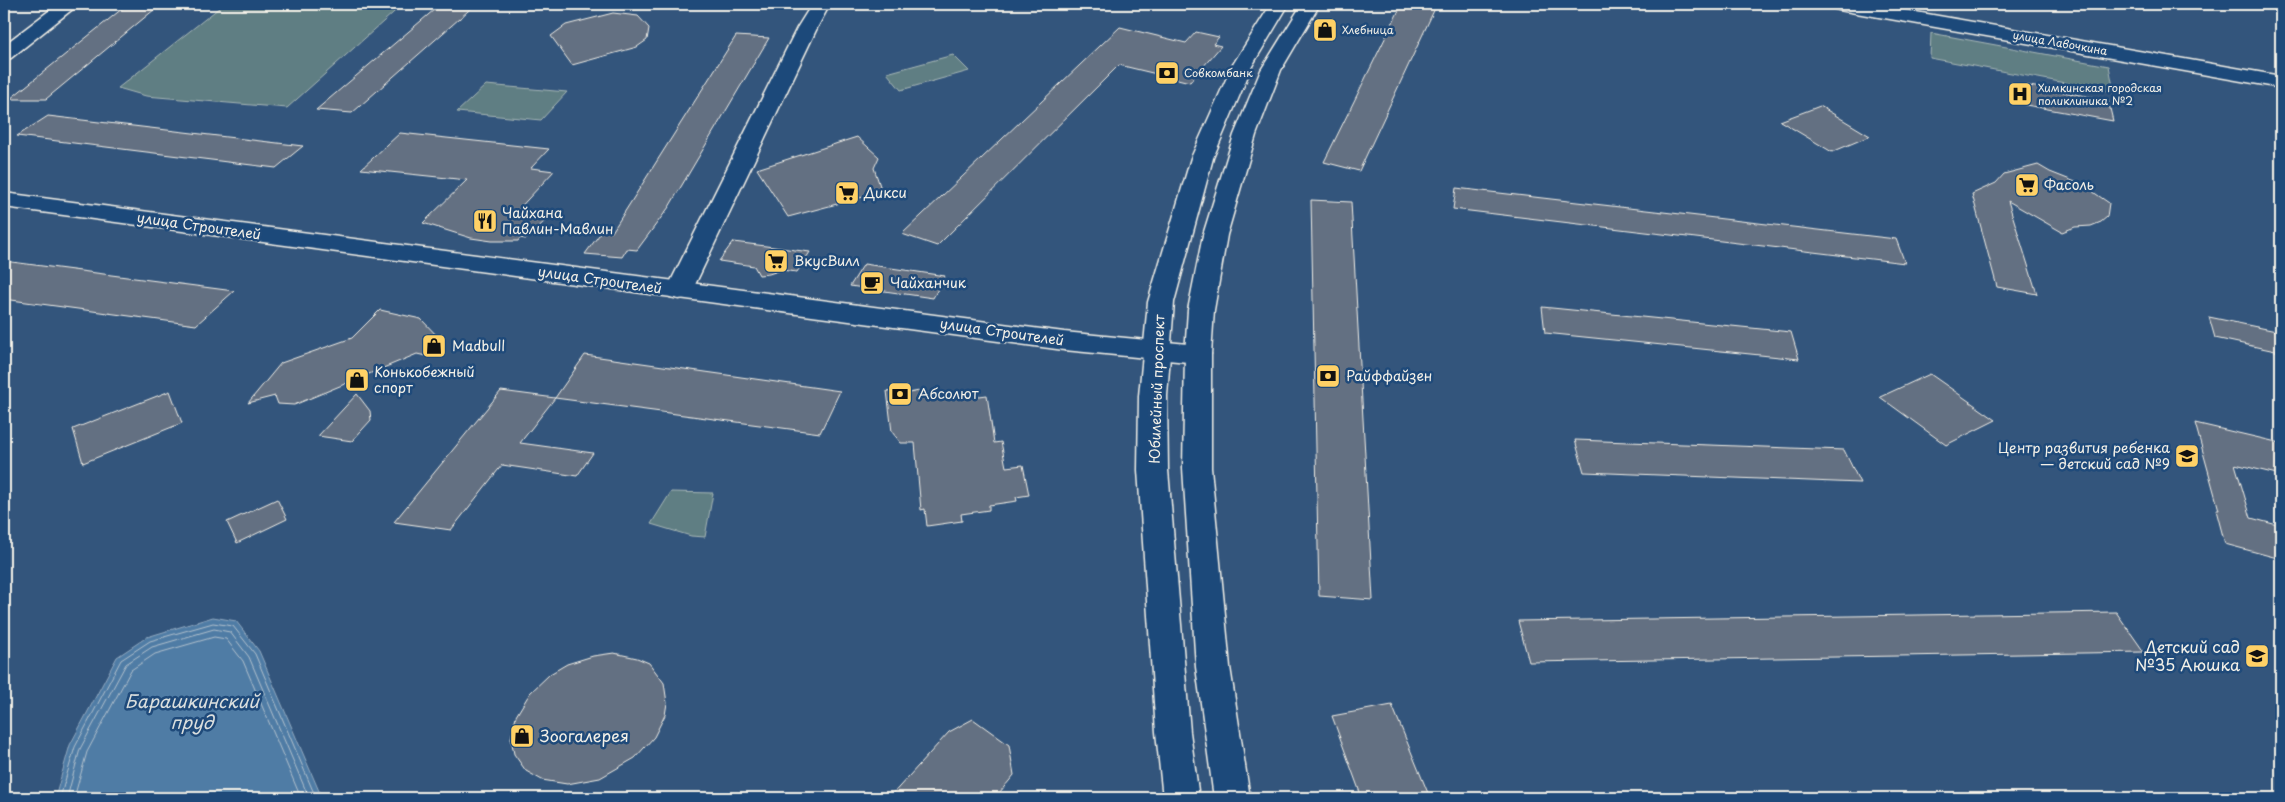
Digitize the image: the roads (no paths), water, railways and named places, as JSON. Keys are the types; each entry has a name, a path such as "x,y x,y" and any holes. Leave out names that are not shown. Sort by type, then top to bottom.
{"street":[{"path":"4,54 70,4"},
{"path":"679,291 807,28 821,4"},
{"name":"Юбилейный проспект","path":"1181,798 1173,722 1153,470 1153,396 1158,350 1160,302 1202,158 1242,66 1280,4"},
{"path":"1232,798 1213,667 1197,468 1198,354 1201,310 1215,235 1245,136 1271,70 1311,4"},
{"name":"улица Лавочкина","path":"1839,4 2281,82"},
{"name":"улица Строителей","path":"4,200 1064,341 1198,354"}],"water":[{"name":"Барашкинский пруд","path":"213,617 236,621 259,651 322,798 55,798 70,745 117,657 147,637"}],"place":[{"name":"Хлебница","path":"1325,30"},
{"name":"Совкомбанк","path":"1167,73"},
{"name":"Химкинская городская поликлиника №2","path":"2020,94"},
{"name":"Фасоль","path":"2027,185"},
{"name":"Дикси","path":"847,193"},
{"name":"Чайхана Павлин-Мавлин","path":"485,221"},
{"name":"ВкусВилл","path":"776,261"},
{"name":"Чайханчик","path":"872,283"},
{"name":"Madbull","path":"434,346"},
{"name":"Райффайзен","path":"1328,376"},
{"name":"Конькобежный спорт","path":"357,380"},
{"name":"Абсолют","path":"900,394"},
{"name":"Центр развития ребенка — детский сад №9","path":"2187,456"},
{"name":"Детский сад №35 Аюшка","path":"2257,656"},
{"name":"Зоогалерея","path":"522,736"}]}
